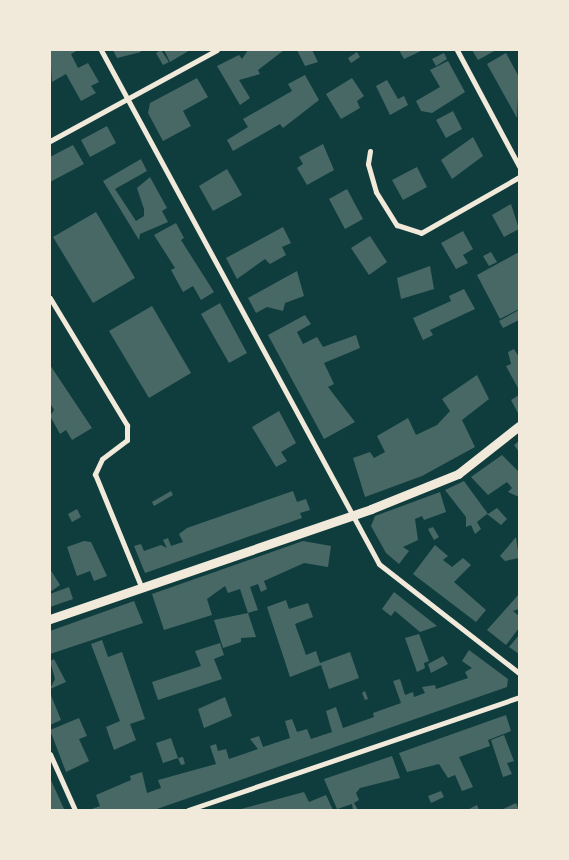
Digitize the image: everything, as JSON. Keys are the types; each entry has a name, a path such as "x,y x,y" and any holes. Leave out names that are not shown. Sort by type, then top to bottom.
{"street":[{"path":"101,50 379,564 519,673"},
{"path":"50,141 217,50"},
{"path":"457,50 519,166"},
{"path":"370,151 368,164 376,192 398,225 421,233 519,177"},
{"path":"50,298 127,425 127,440 102,459 95,474 140,586"},
{"path":"50,619 140,586 353,514 458,474 519,426"},
{"path":"188,810 519,697"},
{"path":"50,754 75,810"}],"building":[{"path":"50,50 78,50 71,54 78,68 88,63 99,82 91,86 96,93 81,101 66,74 52,82"},
{"path":"113,50 140,50 141,52 117,58"},
{"path":"161,50 169,62 163,65 156,53"},
{"path":"164,50 190,50 170,62"},
{"path":"248,50 284,50 258,70 260,74 239,80 250,98 240,105 217,66 239,55 242,59"},
{"path":"297,50 312,50 318,62 305,66"},
{"path":"399,50 423,50 404,59"},
{"path":"472,50 496,50 478,60"},
{"path":"357,52 360,57 351,63 348,58"},
{"path":"444,53 447,59 436,66 432,59"},
{"path":"506,53 519,77 517,118 487,64"},
{"path":"448,61 465,92 432,113 421,111 416,101 440,87 430,70"},
{"path":"305,75 319,100 283,128 280,124 233,151 227,140 248,127 243,119 292,91 288,84"},
{"path":"197,78 208,97 183,111 191,126 163,141 148,113 150,103"},
{"path":"352,78 364,96 357,101 360,108 341,119 326,94"},
{"path":"387,80 398,99 404,96 408,105 390,115 376,86"},
{"path":"453,111 462,129 446,138 436,120"},
{"path":"107,126 116,143 90,157 81,140"},
{"path":"473,137 483,156 452,179 441,160"},
{"path":"323,144 334,170 307,185 297,168 303,164 299,157"},
{"path":"73,145 84,164 50,182 50,157"},
{"path":"141,159 147,171 115,189 136,221 144,216 144,209 137,188 150,177 167,208 162,211 168,222 140,234 139,240 103,181"},
{"path":"417,167 427,187 403,200 392,180"},
{"path":"227,169 242,195 213,211 199,186"},
{"path":"347,189 363,219 345,229 329,199"},
{"path":"511,204 519,229 504,237 492,215"},
{"path":"96,212 135,278 93,303 53,237"},
{"path":"176,223 184,238 181,240 214,292 201,300 193,286 183,292 171,270 175,268 154,235"},
{"path":"283,227 291,243 282,247 286,255 270,264 265,259 237,279 226,258"},
{"path":"463,231 473,249 463,255 468,263 456,269 441,243"},
{"path":"370,236 387,262 369,275 351,248"},
{"path":"491,252 497,262 489,266 483,256"},
{"path":"519,252 519,309 500,319 477,275"},
{"path":"430,266 434,289 401,299 397,278"},
{"path":"297,271 304,296 285,303 283,311 267,307 256,313 248,298"},
{"path":"464,289 475,309 430,330 433,335 423,340 413,318 451,301 449,296"},
{"path":"220,303 247,353 229,363 201,314"},
{"path":"152,306 191,373 149,398 109,331"},
{"path":"519,310 519,320 503,328 499,321"},
{"path":"305,315 311,324 297,332 303,344 317,337 323,347 356,335 360,348 324,363 334,384 328,387 355,422 324,439 268,335"},
{"path":"514,349 519,357 519,390 506,366 511,364 508,352"},
{"path":"50,365 92,428 72,440 66,430 60,434 50,416 54,410 50,403"},
{"path":"477,375 489,399 462,420 475,447 422,476 365,497 353,458 370,452 374,458 385,452 377,436 408,418 416,435 437,425 450,411 442,399"},
{"path":"519,395 519,415 511,400"},
{"path":"279,411 296,443 281,452 287,461 276,467 252,427"},
{"path":"519,441 519,452 514,445"},
{"path":"502,455 519,472 519,497 508,492 512,488 507,482 488,495 471,477"},
{"path":"464,481 488,514 497,508 507,519 501,525 487,514 477,522 481,529 475,534 471,525 466,527 466,517 445,490"},
{"path":"171,491 173,495 154,506 152,502"},
{"path":"293,491 297,502 306,499 310,510 300,513 302,518 145,573 134,546 141,544 144,551 161,545 167,548 163,540 168,538 171,546 183,542 179,534 187,528"},
{"path":"440,492 446,512 424,520 422,516 415,519 418,540 403,547 409,551 399,564 386,553 371,526 375,516"},
{"path":"77,509 81,517 72,522 68,514"},
{"path":"433,527 439,537 434,540 428,529"},
{"path":"516,537 519,558 505,561 500,556"},
{"path":"84,541 91,542 107,576 94,581 90,571 77,576 67,547"},
{"path":"303,541 331,546 328,567 304,563 264,581 267,589 261,592 258,584 250,587 258,610 248,613 240,589 228,593 225,586 207,599 212,615 164,630 152,594"},
{"path":"435,545 448,556 443,560 452,567 463,558 471,565 454,582 486,610 476,622 413,574"},
{"path":"50,569 60,585 50,592"},
{"path":"69,587 73,599 50,607 50,594"},
{"path":"394,592 437,626 420,632 395,611 391,616 382,609"},
{"path":"519,594 519,609 513,611 519,616 519,628 506,645 487,630"},
{"path":"286,600 289,609 308,603 313,617 295,624 306,655 316,651 320,663 350,652 359,678 329,689 321,665 290,677 267,607"},
{"path":"134,601 143,623 50,654 50,631"},
{"path":"248,613 256,637 241,638 241,642 223,648 214,620"},
{"path":"419,634 429,661 424,663 425,668 417,672 405,638"},
{"path":"519,635 519,654 509,647"},
{"path":"102,640 108,657 122,652 145,719 130,724 136,740 114,750 106,727 120,721 91,644"},
{"path":"220,643 224,655 214,659 222,679 158,700 152,682 201,666 195,651"},
{"path":"469,650 508,679 507,687 154,810 89,810 100,806 96,795 131,780 130,776 142,772 147,793 161,788 158,780 216,764 210,746 216,744 218,751 226,749 229,759 258,749 250,739 259,736 263,747 290,738 285,721 292,719 297,732 307,729 311,739 332,732 326,711 336,707 343,728 374,717 373,713 401,703 393,681 400,679 405,695 413,692 414,697 425,693 422,687 435,685 436,689 468,678 465,672 472,668 462,661"},
{"path":"443,656 448,664 431,673 428,664"},
{"path":"54,659 66,682 50,689 55,679 50,661"},
{"path":"365,691 368,699 365,700 362,693"},
{"path":"50,693 61,720 50,725"},
{"path":"225,697 232,716 204,728 198,709"},
{"path":"506,715 511,731 488,740 490,746 459,757 473,787 462,791 455,775 448,778 439,764 407,772 399,753"},
{"path":"79,718 87,736 79,739 89,761 66,772 50,730"},
{"path":"504,735 514,761 507,763 512,774 503,777 491,740"},
{"path":"171,738 178,758 163,763 156,743"},
{"path":"392,756 400,778 360,788 356,793 359,800 354,803 358,810 353,810 352,804 337,809 324,779"},
{"path":"183,757 185,764 181,765 178,758"},
{"path":"50,778 64,809 62,810 50,810"},
{"path":"441,791 444,797 431,803 428,796"},
{"path":"304,792 309,802 326,795 333,810 237,810"},
{"path":"516,803 519,810 501,810"},
{"path":"477,805 479,810 467,810"}]}
